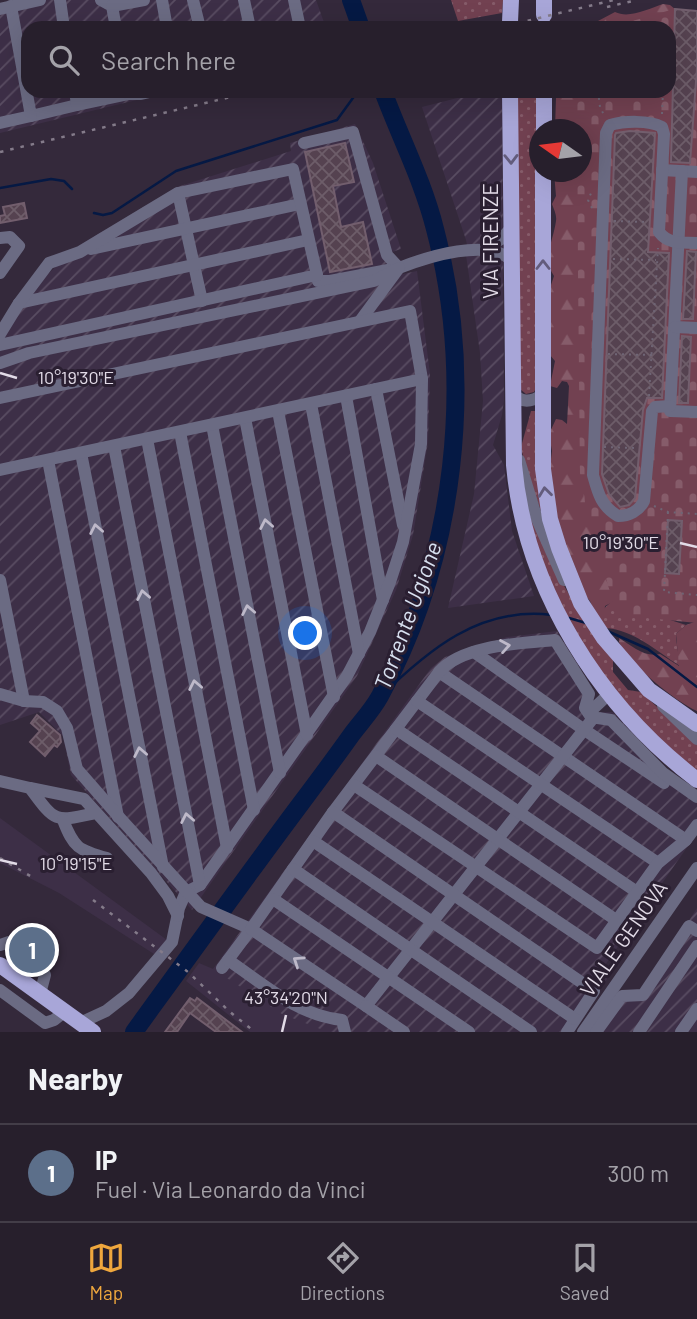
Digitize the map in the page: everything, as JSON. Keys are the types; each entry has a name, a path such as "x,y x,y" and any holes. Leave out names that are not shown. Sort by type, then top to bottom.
{"main road":[{"path":"510,21 511,0"},
{"name":"VIA FIRENZE","path":"510,98 515,478 530,548 566,626 590,667 610,694 669,757 697,780"},
{"path":"544,98 544,119"},
{"name":"VIA FIRENZE","path":"543,182 543,469 550,519 584,608 597,630 649,690 697,724"},
{"path":"0,965 86,1027"}],"street":[{"path":"21,72 5,8 40,0"},
{"path":"60,0 63,21"},
{"path":"113,21 106,3 144,0"},
{"path":"162,0 166,21"},
{"path":"193,0 198,21"},
{"path":"244,0 248,21"},
{"path":"295,0 299,21"},
{"path":"28,98 32,116"},
{"path":"76,98 77,105"},
{"path":"0,123 105,98"},
{"path":"670,406 655,407 652,411 647,493 640,508 623,516 612,512 600,499 593,475 606,133 610,125 618,122 656,123 662,127 664,134 659,232 665,240 697,243"},
{"path":"304,143 353,132 387,255 399,268"},
{"path":"80,252 178,193 293,169 318,281 399,268"},
{"path":"662,170 697,172"},
{"path":"682,171 670,411 697,412"},
{"path":"178,193 202,301"},
{"path":"0,334 49,263 80,252 300,204"},
{"path":"482,250 501,239 512,227"},
{"path":"0,238 10,237 19,246 0,273"},
{"path":"19,303 309,240"},
{"path":"0,363 29,353 374,281 417,261 460,251 482,250 506,254 512,261"},
{"path":"360,321 399,268"},
{"path":"0,345 317,275"},
{"path":"0,398 410,311 422,379 421,444 405,533 383,601 359,655 334,697 200,885 186,892 172,942 129,993 86,1027"},
{"path":"675,327 697,328"},
{"path":"0,470 422,379"},
{"path":"376,389 405,533"},
{"path":"512,391 523,401 534,400 542,395"},
{"path":"346,396 383,601"},
{"path":"311,404 359,655"},
{"path":"278,411 334,697"},
{"path":"245,418 307,735"},
{"path":"212,425 281,773"},
{"path":"180,432 254,810"},
{"path":"147,439 227,848"},
{"name":"VIA FIRENZE","path":"514,443 537,519 564,579 584,608"},
{"path":"114,446 200,885"},
{"path":"81,453 163,867"},
{"path":"48,460 118,817"},
{"path":"0,580 24,701"},
{"path":"345,1032 342,1020 321,1018 225,964 245,926 273,899 333,812 443,667 474,652 509,644 555,640 589,694 585,708 591,717 611,720 663,773 697,797"},
{"path":"474,652 583,729 697,804"},
{"path":"439,672 686,840"},
{"name":"VIA FIRENZE","path":"649,690 697,739"},
{"path":"0,694 24,701 43,702 57,710 67,728 77,769 201,907 245,926 404,1032"},
{"path":"594,717 592,709 610,694"},
{"path":"417,701 657,863"},
{"path":"360,1002 388,977 594,717"},
{"path":"396,729 637,892"},
{"path":"376,756 616,920"},
{"path":"0,781 84,799 151,873 168,896 178,916"},
{"path":"354,785 597,948 657,863 686,840 697,825"},
{"path":"30,788 51,816 64,820 96,813"},
{"path":"333,812 594,991 567,1032"},
{"path":"64,820 71,838 82,851 107,858"},
{"path":"313,841 575,1019"},
{"name":"VIALE GENOVA","path":"583,1032 697,868"},
{"path":"293,869 531,1032"},
{"path":"273,899 469,1032"},
{"path":"596,1032 622,996 643,995 690,926 697,931"},
{"path":"0,946 9,942 36,959 45,975 40,994"},
{"path":"639,1032 697,946"},
{"path":"3,998 45,1023 64,1012"},
{"path":"681,1032 697,1009"}],"path":[{"path":"599,98 600,107 610,125"},
{"path":"662,127 663,98"},
{"path":"614,221 642,222"},
{"path":"649,402 659,232"},
{"path":"612,259 657,260"},
{"path":"607,354 652,355"},
{"path":"602,447 639,448"},
{"path":"640,508 652,506 668,512 697,514"},
{"path":"668,512 664,592 697,594"}],"shaded area":[{"path":"22,0 316,0 324,21 21,21 21,98 145,98 0,133 0,5"},
{"path":"457,98 502,98 504,400 493,445 504,465 512,531 534,596 448,608 474,494 483,401 480,353 466,255 469,253 422,107"},
{"path":"355,124 373,163 401,249 392,252 394,260 401,260 403,274 417,271 430,374 428,442 413,535 396,590 357,676 192,910 71,775 63,736 39,712 0,725 0,338 30,290 80,245 177,187 291,151 290,143"},
{"path":"557,631 594,691 590,703 597,712 613,712 665,768 697,792 697,833 603,968 607,979 571,1032 328,1032 282,1014 213,969 431,668 445,657 507,637"},
{"path":"0,818 167,940 154,954 59,893 0,863"},
{"path":"697,908 697,1032 593,1032 622,992 641,996"},
{"path":"199,963 330,1032 250,1032 186,981"}],"green space":[{"path":"451,0 503,0 502,13 458,21"},
{"path":"663,4 676,10 672,21 598,21 615,12 632,14"},
{"path":"674,9 697,11 697,623 617,615 587,515 580,473 577,182 592,182 592,119 576,119 576,98 676,98 676,21 632,21"},
{"path":"515,98 536,98 536,119 529,119 529,182 536,182 537,386 534,392 526,394 520,389"},
{"path":"556,98 672,100 592,125 592,119 555,119"},
{"path":"555,182 582,182 609,588 620,598 605,606 604,615 596,616 590,601 580,589 561,544 550,467 552,451 549,434 556,419 567,424 569,386 562,381 557,388 550,386 555,361 550,355 551,285 554,276 549,256 556,219 552,204 556,196"},
{"path":"531,411 537,411 546,524 527,474 521,447"},
{"path":"527,503 559,577 581,615 613,658 613,672 628,690 641,692 697,744 697,774 648,729 586,655 540,563"},
{"path":"620,598 686,625 676,634 680,666 636,637 605,628 596,616 611,602"},
{"path":"697,621 697,711 665,691 642,671 624,651 619,638 649,654 660,654 679,666 676,634 686,625"}],"building":[{"path":"675,9 697,11 697,68 690,163 671,162 673,98 676,98"},
{"path":"630,131 655,133 648,252 669,253 662,398 647,398 643,410 635,498 629,505 620,507 609,494 602,474 615,135"},
{"path":"345,143 354,182 333,186 341,227 363,222 372,264 330,272 305,152"},
{"path":"24,203 27,218 0,223 0,216 5,215 3,207"},
{"path":"687,251 696,252 693,319 683,319"},
{"path":"682,336 691,337 688,403 679,403"},
{"path":"668,520 682,521 679,574 665,573"},
{"path":"37,715 60,735 61,742 57,747 54,745 45,756 30,742 40,731 31,723"},
{"path":"190,998 195,1001 197,998 242,1032 216,1032 190,1013 177,1032 165,1032"}],"waterway":[{"name":"Torrente Ugione","path":"351,0 358,21"},
{"path":"94,213 112,213 176,171 337,120 353,98"},
{"name":"Torrente Ugione","path":"134,1032 377,701 406,642 426,585 441,527 451,467 455,407 454,347 447,287 435,229 418,176 386,98"},
{"path":"0,188 51,179 64,181 72,189"},
{"path":"380,697 417,663 457,635 502,617 552,615"},
{"path":"569,618 586,623"},
{"path":"605,630 648,649 697,687"}],"railway":[{"path":"526,21 614,0"},
{"path":"607,7 637,0"},
{"path":"0,152 227,98"},
{"path":"0,858 32,877"},
{"path":"93,900 188,972 255,1032"}],"place":[{"name":"IP","path":"32,950"}]}
